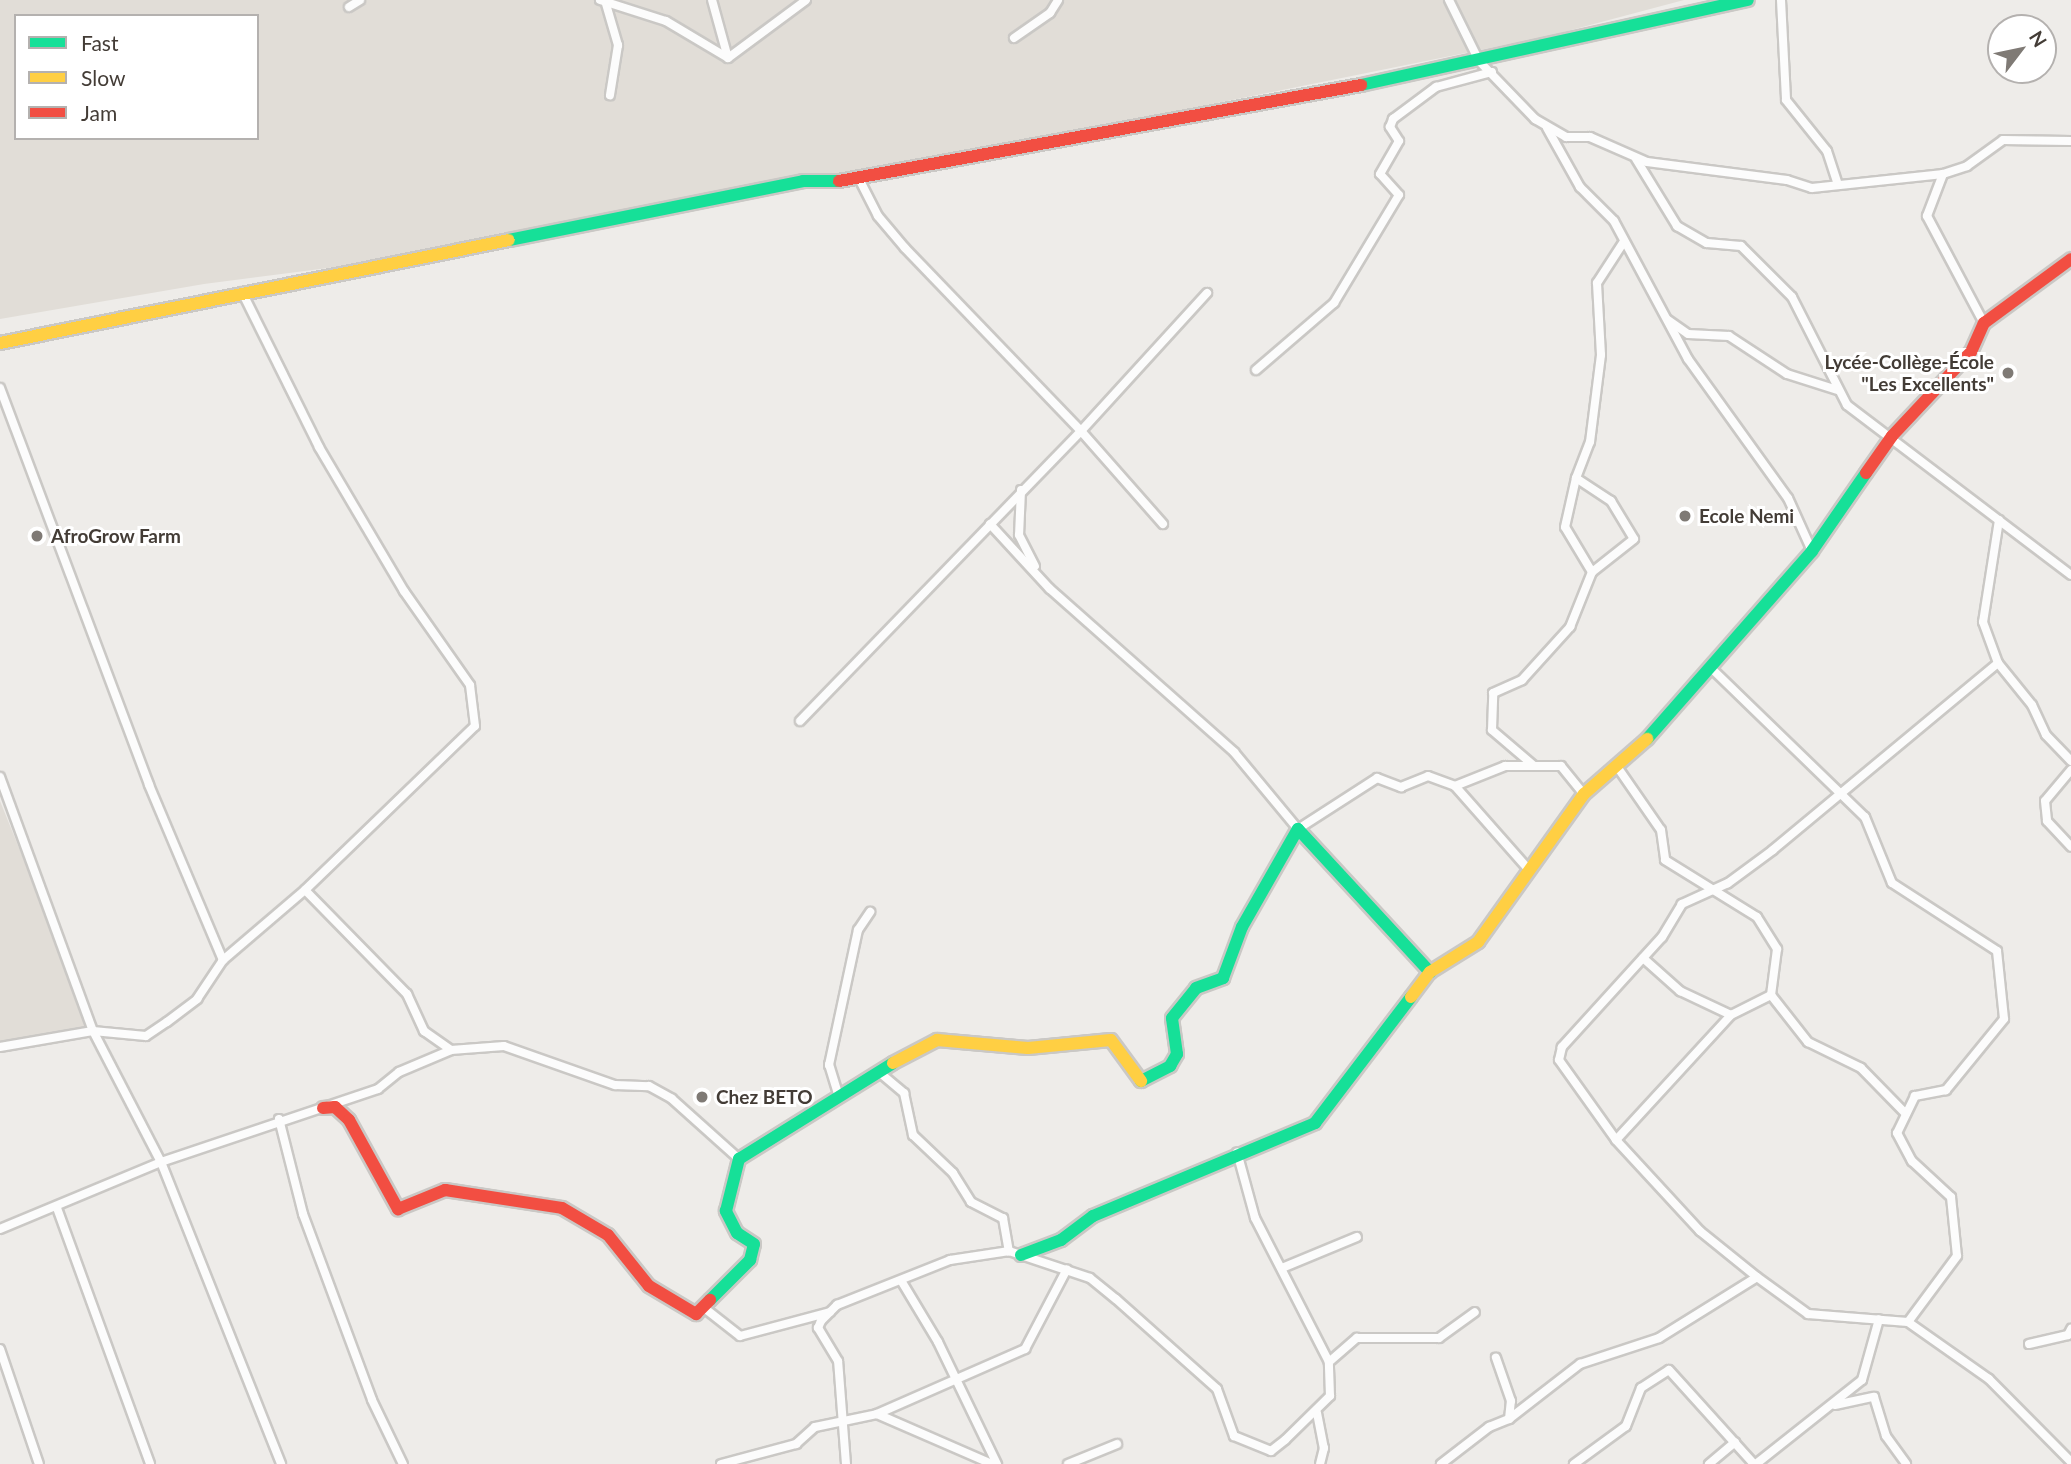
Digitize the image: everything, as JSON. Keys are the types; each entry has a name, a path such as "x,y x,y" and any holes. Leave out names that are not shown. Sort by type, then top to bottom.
{"street":[{"path":"349,7 360,0"},
{"path":"712,0 728,58"},
{"path":"728,58 806,0"},
{"path":"1014,38 1041,21 1058,0"},
{"path":"1449,0 1479,61 1492,72 1508,95 1546,128 1566,138 1590,136 1634,157 1812,188 1943,174 1967,166 2003,140 2071,141"},
{"path":"0,343 241,291 803,181 860,181 1479,61 1748,0"},
{"path":"1781,0 1786,100 1827,151 1838,184"},
{"path":"603,2 666,21 728,58"},
{"path":"603,2 618,45 610,95"},
{"path":"1255,370 1334,303 1399,195 1380,174 1399,141 1390,127 1393,119 1436,87 1492,72"},
{"path":"1546,128 1580,187 1614,221 1623,243 1665,318 1768,475 1788,498 1812,551"},
{"path":"1634,157 1677,226 1707,243 1741,246 1792,297 1837,390 1854,411 1892,436 2071,575"},
{"path":"1943,174 1927,216 1984,323"},
{"path":"860,181 878,216 905,248 1081,431 1163,524"},
{"path":"1592,572 1565,527 1576,478 1590,442 1601,355 1597,283 1623,243"},
{"path":"703,1307 740,1336 830,1312 950,1260 1015,1253 1061,1240 1093,1216 1237,1152 1315,1123 1430,972 1478,942 1584,794 1618,768 1812,551 1892,436 1950,378 1984,323 2071,259"},
{"path":"0,1047 93,1031 146,1035 197,999 223,960 305,890 465,741 477,708 470,685 404,591 319,447 241,291"},
{"path":"800,721 1081,431 1207,293"},
{"path":"1665,318 1688,334 1729,336 1787,374 1837,390"},
{"path":"0,388 149,785 223,960"},
{"path":"1533,765 1492,730 1493,693 1522,680 1570,626 1592,572 1634,539 1611,500 1576,478"},
{"path":"1021,490 1016,514 1022,549 1050,589"},
{"path":"1999,520 1983,602 1983,622 1998,663 2027,697 2046,735 2071,761"},
{"path":"990,524 1050,589 1234,752 1298,829 1430,972"},
{"path":"1998,663 1773,850 1712,890 1682,904 1643,958 1562,1047 1559,1060 1616,1140 1700,1231 1757,1277 1808,1314 1908,1322 1989,1380 2071,1462"},
{"path":"1709,666 1839,795 1865,817 1892,883 1997,951 2004,1019 1946,1090 1915,1096 1897,1133 1912,1161 1951,1197 1957,1256 1908,1322"},
{"path":"1455,786 1505,766 1560,766 1584,794"},
{"path":"1618,768 1661,831 1665,860 1757,917 1776,949 1771,995 1808,1042 1861,1068 1906,1114"},
{"path":"2071,770 2045,801 2048,821 2071,847"},
{"path":"0,776 93,1031 161,1162 281,1464"},
{"path":"323,1108 334,1107 349,1120 393,1206 398,1209 445,1190 562,1208 608,1235 649,1286 696,1314 750,1260 754,1244 737,1233 726,1211 739,1159 879,1072 937,1040 1028,1048 1111,1040 1139,1082 1170,1066 1177,1054 1172,1018 1196,988 1223,978 1242,927 1298,829 1377,778 1401,788 1428,776 1455,786 1529,870"},
{"path":"0,813 12,811"},
{"path":"305,890 407,995 424,1031 451,1050"},
{"path":"839,1097 829,1065 858,930 870,912"},
{"path":"1643,958 1680,991 1731,1015"},
{"path":"1616,1140 1731,1015 1771,995"},
{"path":"0,1229 57,1208 161,1162 279,1119 323,1108 378,1089 399,1072 451,1050 504,1046 615,1085 649,1086 672,1099 739,1159"},
{"path":"879,1072 904,1093 912,1135 953,1173 971,1202 1003,1218 1015,1253"},
{"path":"279,1119 303,1214 372,1400 383,1412 402,1464"},
{"path":"1015,1253 1090,1278 1217,1389 1234,1436 1270,1451 1317,1413 1330,1396 1329,1362 1321,1340 1295,1305 1282,1268 1255,1219 1237,1152"},
{"path":"57,1208 149,1464"},
{"path":"1282,1268 1357,1237"},
{"path":"721,1464 796,1444 815,1427 877,1414 1024,1349 1067,1269"},
{"path":"1441,1464 1489,1426 1509,1419 1580,1364 1659,1338 1757,1277"},
{"path":"902,1282 955,1380 994,1464"},
{"path":"830,1312 818,1328 838,1361 846,1464"},
{"path":"1329,1362 1357,1338 1439,1338 1475,1312"},
{"path":"1574,1464 1626,1426 1641,1388 1669,1370 1755,1464 1862,1380 1879,1319"},
{"path":"2029,1345 2068,1335 2071,1329"},
{"path":"0,1349 39,1464"},
{"path":"1496,1358 1511,1401 1509,1419"},
{"path":"1829,1405 1874,1397 1886,1436 1906,1464"},
{"path":"1317,1413 1324,1447 1320,1464"},
{"path":"877,1414 994,1464"},
{"path":"1709,1464 1735,1442"},
{"path":"1068,1464 1117,1444"}],"shaded area":[{"path":"0,0 1684,0 1545,37 523,243 204,284 0,319"},
{"path":"0,801 92,1028 0,1045"}],"traffic: fast":[{"path":"1361,85 1748,0"},
{"path":"509,240 803,181 839,181"},
{"path":"1647,739 1812,551 1866,473"},
{"path":"1141,1081 1170,1066 1177,1054 1172,1018 1196,988 1223,978 1242,927 1298,829 1430,972"},
{"path":"1021,1255 1061,1240 1093,1216 1315,1123 1411,997"},
{"path":"710,1300 750,1260 754,1244 737,1233 726,1211 739,1159 893,1063"}],"traffic: slow":[{"path":"0,343 509,240"},
{"path":"1411,997 1430,972 1478,942 1584,794 1647,739"},
{"path":"893,1063 937,1040 1028,1048 1111,1040 1141,1081"}],"traffic: jam":[{"path":"839,181 1361,85"},
{"path":"1866,473 1892,436 1971,352 1984,323 2071,259"},
{"path":"323,1108 335,1107 349,1120 398,1209 445,1190 562,1208 608,1235 649,1286 696,1314 710,1300"}],"place":[{"name":"Lycée-Collège-École \"Les Excellents\"","path":"2008,373"},
{"name":"Ecole Nemi","path":"1685,516"},
{"name":"AfroGrow Farm","path":"37,536"},
{"name":"Chez BETO","path":"702,1097"}]}
